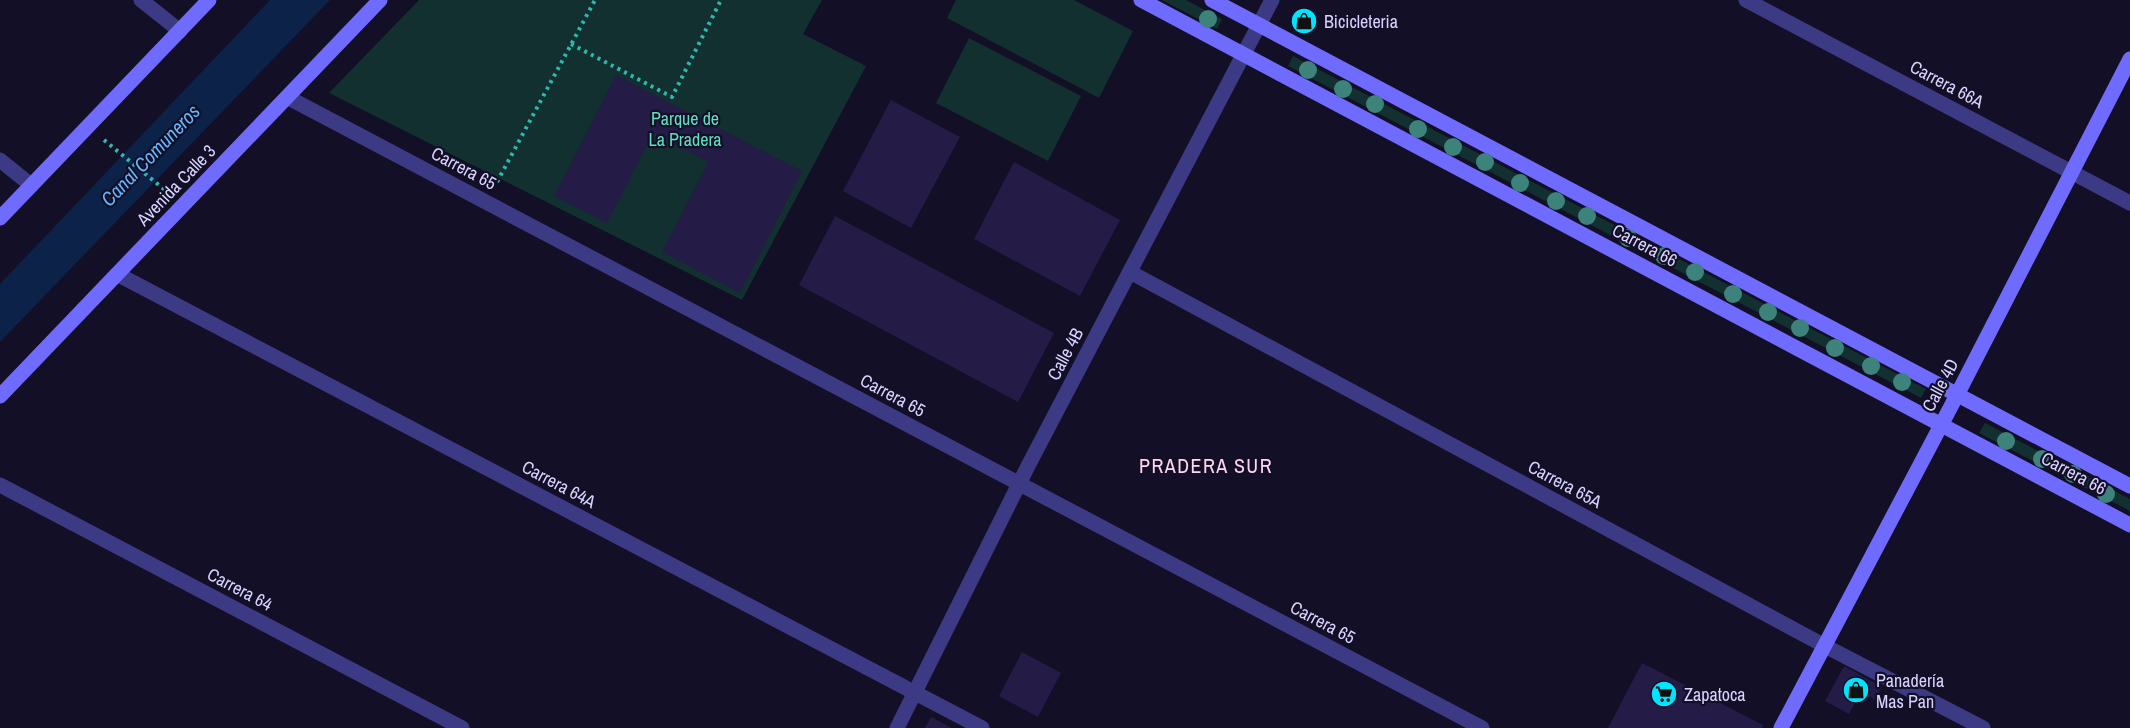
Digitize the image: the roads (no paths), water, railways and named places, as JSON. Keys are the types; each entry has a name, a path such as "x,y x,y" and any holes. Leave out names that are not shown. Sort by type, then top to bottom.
{"street":[{"path":"141,0 180,31"},
{"path":"0,218 209,0"},
{"name":"Avenida Calle 3","path":"0,396 380,0"},
{"name":"Carrera 66","path":"1141,0 2130,525"},
{"name":"Carrera 66","path":"1212,0 2130,486"},
{"name":"Calle 4B","path":"897,728 1019,483 1272,0"},
{"name":"Carrera 66A","path":"1746,0 2130,203"},
{"name":"Calle 4D","path":"1781,728 1957,395 2130,59"},
{"name":"Carrera 65","path":"287,97 1482,728"},
{"path":"0,160 31,185"},
{"name":"Carrera 65A","path":"1130,272 1825,646 1983,728"},
{"name":"Carrera 64A","path":"117,274 982,728"},
{"name":"Carrera 64","path":"0,485 462,728"}],"water":[{"name":"Canal Comuneros","path":"270,0 330,0 0,342 0,284"}],"place":[{"name":"Bicicleteria","path":"1304,21"},
{"name":"Panadería Mas Pan","path":"1856,690"},
{"name":"Zapatoca","path":"1664,694"}],"district":[{"name":"PRADERA SUR","path":"1206,465"}],"park label":[{"name":"Parque de La Pradera","path":"685,128"}]}
